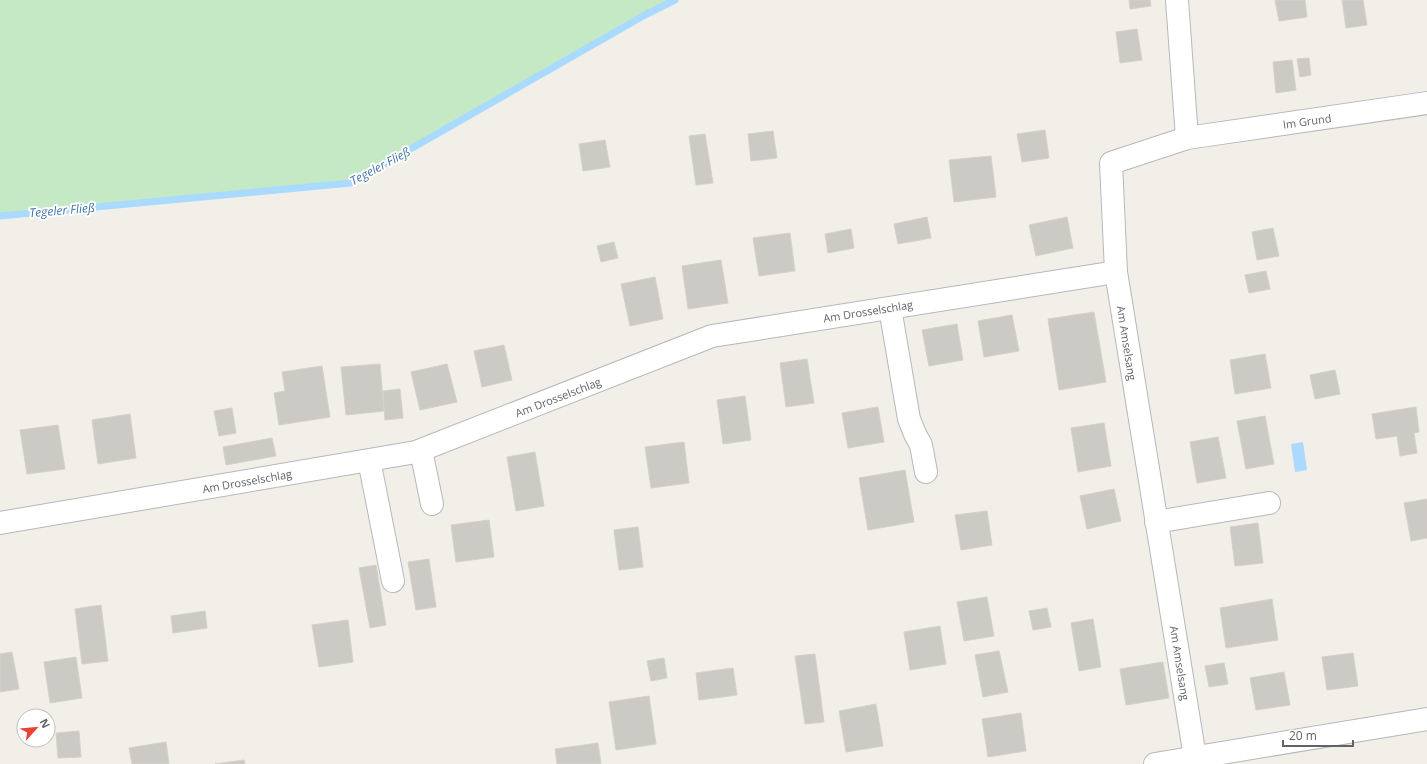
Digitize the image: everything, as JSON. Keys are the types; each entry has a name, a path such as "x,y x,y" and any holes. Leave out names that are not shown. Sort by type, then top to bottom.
{"street":[{"path":"1177,0 1188,138"},
{"name":"Im Grund","path":"1110,163 1188,138 1427,103"},
{"name":"Am Amselsang","path":"1110,163 1116,272 1194,751 1197,757"},
{"name":"Am Drosselschlag","path":"0,523 421,450 712,336 1116,272"},
{"path":"890,308 909,419 921,445 926,472"},
{"path":"421,450 432,504"},
{"path":"369,460 394,581"},
{"path":"1156,522 1269,503"},
{"path":"1156,764 1427,719"}],"green space":[{"path":"0,0 675,0 645,15 351,183 0,216"}],"water":[{"path":"1303,442 1307,470 1295,472 1291,444"}],"building":[{"path":"1129,0 1150,0 1151,6 1130,9"},
{"path":"1275,0 1305,0 1307,17 1279,21"},
{"path":"1342,0 1363,0 1367,25 1346,28"},
{"path":"1137,29 1142,60 1120,63 1116,32"},
{"path":"1309,58 1311,75 1300,77 1297,59"},
{"path":"1292,60 1296,90 1276,93 1273,62"},
{"path":"1045,130 1049,158 1022,162 1017,134"},
{"path":"773,131 777,158 751,161 748,134"},
{"path":"705,134 713,183 696,185 689,136"},
{"path":"605,140 610,167 583,171 579,144"},
{"path":"991,156 996,197 954,202 949,160"},
{"path":"927,217 931,238 898,244 894,224"},
{"path":"1067,217 1073,248 1036,256 1029,225"},
{"path":"1273,228 1279,256 1257,260 1252,232"},
{"path":"851,229 854,248 828,253 825,234"},
{"path":"790,233 795,271 759,276 753,238"},
{"path":"614,242 618,258 601,262 597,246"},
{"path":"721,260 728,303 688,309 682,266"},
{"path":"1266,271 1270,289 1249,293 1245,275"},
{"path":"655,277 663,319 630,326 621,284"},
{"path":"1094,312 1106,382 1059,390 1048,319"},
{"path":"1012,315 1019,351 984,357 978,321"},
{"path":"957,324 963,360 929,366 922,330"},
{"path":"504,345 512,380 482,387 474,351"},
{"path":"1265,354 1271,388 1235,394 1230,360"},
{"path":"807,359 814,403 786,407 780,363"},
{"path":"380,364 384,411 346,415 341,367"},
{"path":"447,364 457,402 420,410 411,372"},
{"path":"322,366 330,417 279,425 274,393 285,391 282,372"},
{"path":"1335,370 1340,394 1315,399 1310,375"},
{"path":"400,389 403,418 385,420 383,391"},
{"path":"745,396 751,440 723,444 717,400"},
{"path":"878,407 884,442 848,448 842,413"},
{"path":"1416,407 1419,432 1414,433 1417,453 1400,456 1397,436 1376,439 1372,414"},
{"path":"232,408 236,433 219,436 214,411"},
{"path":"130,414 136,458 98,464 92,420"},
{"path":"1265,416 1274,464 1246,469 1237,421"},
{"path":"1104,423 1111,466 1078,472 1071,428"},
{"path":"58,425 65,469 27,474 20,430"},
{"path":"1218,437 1226,478 1197,483 1190,442"},
{"path":"272,438 276,456 226,465 223,447"},
{"path":"684,442 689,483 651,488 645,447"},
{"path":"535,452 544,506 516,511 507,457"},
{"path":"905,470 914,522 868,530 859,478"},
{"path":"1114,489 1121,521 1087,529 1080,496"},
{"path":"1427,499 1427,538 1411,541 1404,503"},
{"path":"987,511 992,545 961,550 955,515"},
{"path":"489,520 494,557 456,562 451,525"},
{"path":"1258,523 1263,563 1235,566 1230,527"},
{"path":"638,527 643,567 619,570 614,530"},
{"path":"429,559 436,607 416,610 408,562"},
{"path":"376,565 386,625 370,628 359,568"},
{"path":"987,597 994,636 964,641 957,602"},
{"path":"1272,599 1278,640 1226,648 1220,608"},
{"path":"101,605 108,661 82,664 75,609"},
{"path":"1047,608 1051,627 1033,630 1029,611"},
{"path":"205,611 207,628 173,633 171,616"},
{"path":"1093,619 1101,667 1079,671 1071,623"},
{"path":"348,620 353,662 319,667 312,625"},
{"path":"940,626 946,664 910,670 904,632"},
{"path":"999,651 1008,692 983,697 975,655"},
{"path":"12,652 19,689 0,692 0,654"},
{"path":"1353,653 1358,686 1327,690 1322,657"},
{"path":"815,654 824,722 805,724 795,656"},
{"path":"76,657 82,698 50,703 44,662"},
{"path":"664,658 667,678 651,681 647,661"},
{"path":"1163,662 1169,698 1126,705 1120,669"},
{"path":"1224,663 1228,684 1209,687 1205,666"},
{"path":"733,668 737,695 699,700 696,673"},
{"path":"1284,672 1290,705 1256,710 1250,678"},
{"path":"649,696 656,744 616,750 609,702"},
{"path":"876,704 883,746 846,752 839,711"},
{"path":"1021,713 1026,751 988,757 982,719"},
{"path":"79,731 81,757 58,758 56,733"},
{"path":"166,742 169,764 132,764 129,748"},
{"path":"598,743 601,764 557,764 555,749"},
{"path":"244,760 245,764 215,764"}],"waterway":[{"name":"Tegeler Fließ","path":"0,216 351,183 645,15 675,0"}]}
